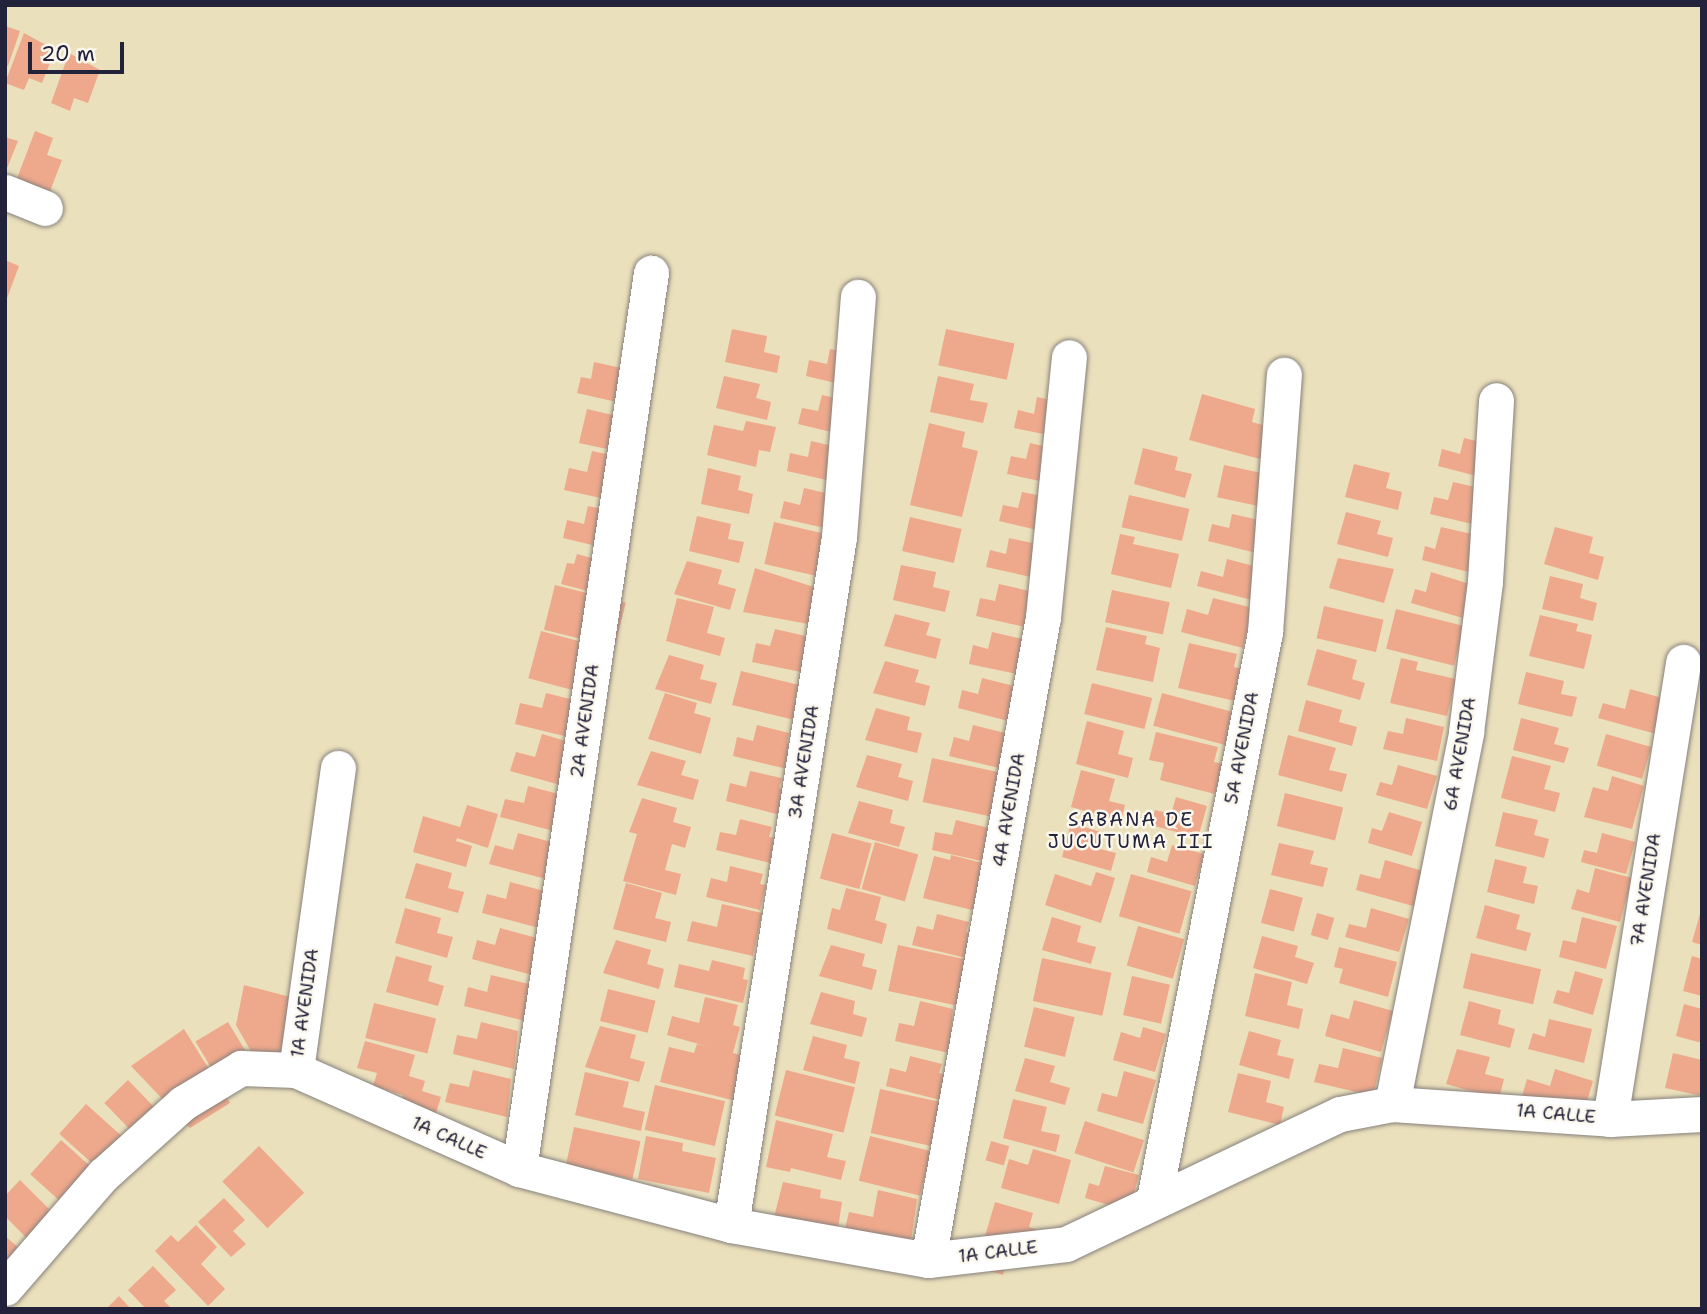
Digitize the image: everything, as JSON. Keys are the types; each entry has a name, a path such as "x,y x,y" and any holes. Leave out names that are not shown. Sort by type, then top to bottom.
{"street":[{"path":"5,192 45,208"},
{"name":"2A AVENIDA","path":"519,1169 651,273"},
{"name":"3A AVENIDA","path":"731,1225 839,537 858,296"},
{"name":"4A AVENIDA","path":"928,1260 1043,617 1069,357"},
{"name":"5A AVENIDA","path":"1154,1199 1265,632 1284,375"},
{"name":"6A AVENIDA","path":"1392,1104 1466,732 1485,581 1496,400"},
{"name":"7A AVENIDA","path":"1610,1119 1683,662"},
{"name":"1A AVENIDA","path":"5,1288 103,1175 183,1103 241,1068 296,1070 338,768"},
{"name":"1A CALLE","path":"296,1070 519,1169 731,1225 928,1260 1066,1244 1154,1199 1340,1115 1392,1104 1610,1119 1702,1114"}],"building":[{"path":"5,26 20,31 8,66 5,65"},
{"path":"24,33 55,50 42,83 29,78 24,90 5,83"},
{"path":"69,53 100,70 88,103 74,98 70,111 51,103"},
{"path":"35,131 53,138 47,155 62,160 49,194 16,181"},
{"path":"5,137 18,141 5,173"},
{"path":"5,260 19,266 6,301 5,301"},
{"path":"732,329 767,336 764,352 780,356 777,373 725,362"},
{"path":"946,329 1014,344 1007,380 938,365"},
{"path":"830,349 868,357 861,389 806,376 809,360 827,364"},
{"path":"594,362 644,373 643,408 577,393 581,377 591,379"},
{"path":"724,376 760,384 756,398 771,402 767,420 716,408"},
{"path":"938,376 974,384 970,400 988,403 983,423 930,412"},
{"path":"1202,394 1255,409 1252,422 1288,432 1279,464 1189,440"},
{"path":"822,395 853,402 852,437 798,424 802,408 818,411"},
{"path":"1037,397 1069,404 1068,439 1014,428 1018,410 1034,414"},
{"path":"587,409 634,420 635,455 579,443"},
{"path":"746,421 776,427 770,452 759,450 756,467 707,455 714,425 743,431"},
{"path":"929,423 965,432 962,447 978,451 962,517 910,505"},
{"path":"1464,438 1501,447 1492,480 1438,466 1442,449 1460,454"},
{"path":"811,441 846,449 844,484 787,471 790,453 808,457"},
{"path":"1030,443 1060,450 1059,485 1007,474 1011,456 1026,459"},
{"path":"1143,448 1178,457 1175,470 1192,474 1185,498 1134,484"},
{"path":"592,451 634,460 624,503 564,490 569,468 587,472"},
{"path":"1354,464 1390,473 1386,488 1402,492 1398,510 1345,497"},
{"path":"1224,465 1276,476 1269,508 1217,497"},
{"path":"708,468 741,476 738,490 753,494 749,514 701,504"},
{"path":"1453,482 1493,491 1485,527 1430,514 1434,497 1448,500"},
{"path":"804,488 834,495 834,530 780,518 784,501 800,505"},
{"path":"1022,492 1052,498 1050,533 999,521 1003,505 1018,508"},
{"path":"1129,495 1189,509 1182,541 1122,527"},
{"path":"588,506 617,512 617,551 563,538 567,520 584,524"},
{"path":"1346,512 1381,521 1377,534 1393,538 1388,557 1337,544"},
{"path":"1232,514 1268,522 1260,554 1208,541 1212,524 1229,528"},
{"path":"697,516 731,524 728,539 744,542 739,563 689,551"},
{"path":"910,517 962,529 954,563 902,551"},
{"path":"774,522 846,539 836,581 764,564"},
{"path":"1441,527 1485,537 1476,574 1422,560 1425,546 1435,549"},
{"path":"1555,527 1593,537 1589,553 1604,557 1598,580 1544,564"},
{"path":"1120,534 1135,537 1133,544 1179,554 1171,588 1111,574"},
{"path":"1009,538 1042,545 1040,579 986,567 990,550 1006,554"},
{"path":"577,554 610,563 607,596 561,584 567,563 574,564"},
{"path":"1338,558 1394,569 1384,603 1329,588"},
{"path":"1227,559 1261,568 1252,600 1197,586 1201,571 1223,577"},
{"path":"687,561 722,570 718,584 736,589 730,610 674,594"},
{"path":"901,565 936,572 933,587 950,591 945,612 893,600"},
{"path":"755,568 823,590 814,625 743,612"},
{"path":"1431,572 1473,585 1463,618 1411,603 1415,589 1426,592"},
{"path":"1550,576 1583,584 1580,598 1597,603 1593,621 1542,609"},
{"path":"999,584 1034,592 1033,629 976,616 980,598 995,601"},
{"path":"555,585 626,603 615,647 544,630"},
{"path":"1112,590 1170,602 1163,635 1105,622"},
{"path":"677,598 714,607 707,633 725,638 720,656 666,641"},
{"path":"1213,598 1253,608 1243,648 1181,632 1187,609 1208,615"},
{"path":"1324,606 1383,620 1376,652 1317,638"},
{"path":"1396,609 1464,626 1454,666 1386,649"},
{"path":"895,614 930,623 926,635 941,639 936,659 884,646"},
{"path":"1540,615 1578,624 1576,631 1592,635 1584,669 1529,656"},
{"path":"1106,627 1147,636 1145,644 1160,648 1153,682 1096,670"},
{"path":"775,629 810,637 806,673 752,662 756,643 770,646"},
{"path":"541,631 599,647 586,694 528,678"},
{"path":"992,632 1022,639 1022,675 969,664 973,645 988,649"},
{"path":"1189,643 1237,654 1234,667 1243,669 1235,701 1178,688"},
{"path":"1317,649 1357,660 1352,679 1365,683 1360,700 1307,685"},
{"path":"669,655 704,665 700,679 717,683 711,704 655,689"},
{"path":"1401,658 1418,662 1416,670 1456,679 1447,716 1390,703"},
{"path":"885,661 919,670 915,682 930,686 925,706 873,693"},
{"path":"741,671 799,685 795,699 816,704 812,724 732,705"},
{"path":"1526,672 1564,681 1561,694 1577,697 1572,717 1518,704"},
{"path":"982,678 1014,686 1012,722 958,708 962,690 978,694"},
{"path":"1092,683 1152,698 1144,729 1084,714"},
{"path":"1630,689 1666,699 1656,734 1598,718 1603,703 1625,709"},
{"path":"546,693 602,707 593,743 515,724 520,703 542,708"},
{"path":"665,693 697,703 694,713 711,718 701,754 648,739"},
{"path":"1162,693 1245,715 1236,748 1153,726"},
{"path":"1306,700 1342,710 1339,722 1357,727 1352,746 1298,731"},
{"path":"876,708 910,717 907,730 922,733 917,753 865,740"},
{"path":"1406,718 1444,727 1437,761 1383,749 1388,731 1403,734"},
{"path":"1521,718 1559,728 1554,744 1569,748 1564,763 1513,750"},
{"path":"1087,721 1124,731 1118,754 1133,758 1128,778 1076,764"},
{"path":"757,725 789,733 787,743 793,744 787,769 733,756 737,737 753,741"},
{"path":"973,725 1005,733 1003,769 949,756 954,737 969,741"},
{"path":"1156,732 1218,747 1214,762 1223,764 1215,794 1160,780 1164,763 1149,760"},
{"path":"542,734 579,745 571,788 510,771 516,752 535,757"},
{"path":"1606,734 1651,747 1642,779 1597,766"},
{"path":"1288,735 1336,748 1329,770 1347,774 1342,792 1278,775"},
{"path":"651,751 686,761 681,775 699,780 693,800 637,785"},
{"path":"867,755 902,764 898,777 913,781 908,801 856,787"},
{"path":"1512,756 1551,766 1544,789 1560,793 1555,812 1501,798"},
{"path":"932,758 1021,777 1012,821 923,802"},
{"path":"1398,765 1437,776 1427,809 1376,795 1380,782 1392,785"},
{"path":"1081,770 1115,779 1109,801 1125,805 1121,821 1071,807"},
{"path":"750,771 782,778 779,788 786,790 780,815 726,801 730,783 746,787"},
{"path":"1612,776 1644,786 1632,829 1584,817 1593,787 1608,791"},
{"path":"528,786 566,796 561,833 500,817 505,799 524,803"},
{"path":"1285,793 1343,808 1335,841 1277,826"},
{"path":"1176,797 1207,806 1198,838 1151,825 1155,810 1171,814"},
{"path":"642,798 677,808 673,822 691,827 685,848 672,844 665,870 681,874 676,895 623,881 637,834 629,832"},
{"path":"859,801 893,810 890,823 905,827 899,847 848,833"},
{"path":"467,805 498,814 488,848 457,838 456,841 472,846 466,867 413,852 423,816 460,827"},
{"path":"1389,812 1422,822 1412,856 1368,843 1372,828 1382,831"},
{"path":"1503,812 1538,820 1534,835 1549,839 1544,858 1495,846"},
{"path":"740,819 772,827 769,837 776,838 770,863 716,850 720,832 736,835"},
{"path":"956,820 989,828 986,862 932,850 935,832 952,835"},
{"path":"1071,823 1101,832 1096,848 1116,853 1111,871 1062,857"},
{"path":"518,833 555,843 550,880 489,864 495,845 513,850"},
{"path":"832,833 872,844 859,889 820,878"},
{"path":"1602,833 1635,842 1626,874 1581,862 1584,850 1597,853"},
{"path":"875,842 918,854 905,902 861,889"},
{"path":"1279,843 1314,851 1310,864 1328,868 1323,887 1271,875"},
{"path":"1172,845 1204,854 1195,886 1147,872 1151,857 1167,862"},
{"path":"951,855 1002,868 976,911 923,898 934,856 950,860"},
{"path":"1495,859 1527,867 1523,883 1538,886 1534,904 1487,892"},
{"path":"1385,860 1430,873 1420,908 1356,890 1360,874 1380,879"},
{"path":"416,863 452,873 448,888 464,892 458,913 405,898"},
{"path":"730,866 763,874 760,884 766,885 760,910 706,897 711,878 727,882"},
{"path":"1595,868 1632,878 1620,922 1571,909 1577,889 1589,893"},
{"path":"1096,872 1115,878 1101,923 1045,905 1055,874 1091,886"},
{"path":"1131,874 1192,891 1179,934 1119,916"},
{"path":"510,882 548,892 543,929 482,913 487,894 506,899"},
{"path":"626,883 662,893 655,918 671,922 666,942 613,929"},
{"path":"846,888 881,897 875,920 887,924 882,944 827,929 832,908 840,910"},
{"path":"1270,889 1303,898 1294,932 1261,923"},
{"path":"722,904 762,913 753,956 687,941 692,921 717,927"},
{"path":"1485,905 1520,915 1516,929 1531,933 1526,951 1476,938"},
{"path":"405,908 441,918 437,933 453,937 447,958 395,943"},
{"path":"1371,908 1409,919 1399,952 1345,937 1349,924 1366,928"},
{"path":"1702,910 1702,945 1692,942"},
{"path":"1317,913 1334,918 1328,940 1311,935"},
{"path":"937,914 969,922 966,932 972,933 966,958 912,945 917,926 933,930"},
{"path":"1052,917 1081,926 1077,942 1096,947 1091,964 1042,950"},
{"path":"1582,917 1617,926 1606,969 1559,957 1563,940 1576,943"},
{"path":"1138,926 1184,939 1173,979 1127,965"},
{"path":"500,928 537,938 532,975 472,959 477,940 495,945"},
{"path":"1262,936 1298,946 1295,957 1314,963 1307,984 1253,968"},
{"path":"616,940 651,950 647,964 664,969 659,989 603,973"},
{"path":"831,945 865,954 862,966 877,970 872,990 819,976"},
{"path":"898,945 967,960 958,1006 888,991"},
{"path":"1339,947 1397,962 1388,997 1339,983 1343,969 1334,967"},
{"path":"1471,953 1541,969 1533,1004 1463,988"},
{"path":"396,956 432,966 428,981 444,986 438,1006 386,992"},
{"path":"1692,956 1702,959 1702,996 1683,991"},
{"path":"1042,958 1111,973 1102,1016 1033,1001"},
{"path":"712,960 745,968 743,979 748,980 743,1003 674,987 679,964 709,971"},
{"path":"1575,971 1603,979 1593,1015 1553,1003 1557,990 1569,993"},
{"path":"1255,973 1292,982 1287,1005 1303,1009 1299,1029 1245,1016"},
{"path":"491,975 529,984 525,1021 464,1006 468,987 487,992"},
{"path":"1132,976 1170,985 1161,1024 1123,1015"},
{"path":"244,985 313,1003 298,1071 257,1062 236,1025"},
{"path":"608,989 656,1001 648,1033 600,1021"},
{"path":"821,992 855,1001 853,1014 867,1018 862,1037 810,1024"},
{"path":"705,997 738,1005 733,1025 740,1027 733,1053 747,1057 736,1101 660,1082 669,1047 694,1053 697,1044 709,1047 667,1035 672,1016 699,1023"},
{"path":"1354,1000 1393,1011 1381,1052 1325,1036 1331,1014 1349,1019"},
{"path":"920,1001 953,1009 949,1053 895,1041 899,1023 914,1026"},
{"path":"1469,1001 1501,1010 1498,1024 1515,1029 1510,1048 1460,1035"},
{"path":"374,1003 436,1018 427,1053 365,1038"},
{"path":"1684,1004 1702,1009 1702,1043 1676,1036"},
{"path":"1034,1007 1075,1017 1065,1057 1024,1047"},
{"path":"1549,1019 1592,1029 1584,1063 1528,1049 1533,1033 1545,1037"},
{"path":"228,1022 257,1071 225,1090 195,1042"},
{"path":"481,1022 518,1031 514,1069 453,1054 457,1035 477,1039"},
{"path":"600,1026 636,1035 630,1058 645,1062 639,1082 585,1067"},
{"path":"1143,1027 1166,1034 1155,1072 1113,1060 1121,1032 1140,1038"},
{"path":"184,1029 230,1103 190,1128 131,1066"},
{"path":"1249,1031 1281,1040 1277,1055 1294,1059 1289,1079 1239,1065"},
{"path":"813,1036 847,1045 844,1058 860,1062 855,1084 803,1070"},
{"path":"365,1041 415,1055 409,1076 425,1081 422,1091 441,1097 434,1119 399,1108 403,1095 373,1086 377,1073 357,1068"},
{"path":"1343,1048 1382,1058 1373,1096 1314,1082 1319,1064 1338,1068"},
{"path":"1457,1049 1490,1057 1485,1074 1504,1079 1499,1099 1446,1084"},
{"path":"1673,1053 1702,1060 1702,1096 1665,1088"},
{"path":"910,1056 942,1064 939,1073 946,1075 940,1100 886,1086 890,1068 906,1072"},
{"path":"1025,1058 1055,1066 1050,1082 1070,1088 1065,1105 1015,1091"},
{"path":"1555,1069 1593,1081 1583,1115 1522,1096 1527,1079 1550,1086"},
{"path":"473,1070 511,1079 507,1117 445,1102 450,1083 469,1087"},
{"path":"786,1070 855,1087 844,1133 775,1116"},
{"path":"1124,1071 1156,1080 1143,1124 1097,1111 1102,1093 1117,1097"},
{"path":"585,1072 629,1082 623,1107 645,1112 641,1131 575,1115"},
{"path":"1238,1073 1271,1081 1266,1102 1284,1107 1280,1125 1228,1112"},
{"path":"128,1080 169,1122 145,1145 104,1103"},
{"path":"655,1085 725,1101 715,1146 645,1130"},
{"path":"880,1089 941,1102 931,1146 871,1133"},
{"path":"1013,1099 1047,1107 1041,1131 1060,1135 1056,1152 1003,1138"},
{"path":"86,1104 138,1151 111,1181 59,1134"},
{"path":"776,1120 833,1134 827,1157 846,1161 841,1180 791,1168 790,1172 766,1167"},
{"path":"1085,1121 1144,1140 1133,1172 1074,1153"},
{"path":"574,1127 641,1141 632,1179 566,1165"},
{"path":"646,1136 683,1143 682,1151 716,1158 709,1193 638,1179"},
{"path":"870,1136 931,1151 920,1196 859,1181"},
{"path":"61,1140 106,1181 76,1215 30,1174"},
{"path":"991,1141 1009,1146 1004,1165 985,1160"},
{"path":"259,1146 304,1193 267,1228 222,1181"},
{"path":"1033,1149 1071,1160 1059,1204 1001,1188 1009,1159 1028,1165"},
{"path":"1105,1166 1139,1175 1129,1211 1085,1198 1089,1183 1099,1186"},
{"path":"20,1180 65,1225 39,1251 5,1216 5,1196"},
{"path":"783,1182 821,1190 820,1198 842,1202 838,1229 774,1217"},
{"path":"878,1190 917,1199 910,1247 844,1233 849,1212 873,1217"},
{"path":"224,1198 245,1220 233,1231 246,1244 231,1257 198,1222"},
{"path":"995,1202 1033,1213 1029,1227 1044,1232 1008,1256 1003,1275 976,1267"},
{"path":"196,1225 217,1247 201,1264 225,1289 208,1306 155,1251 171,1235 178,1242"},
{"path":"5,1236 33,1260 5,1284"},
{"path":"153,1266 176,1290 164,1301 172,1309 146,1309 128,1290"},
{"path":"119,1296 131,1309 106,1309"}],"district":[{"name":"SABANA DE JUCUTUMA III","path":"1131,831"}]}
